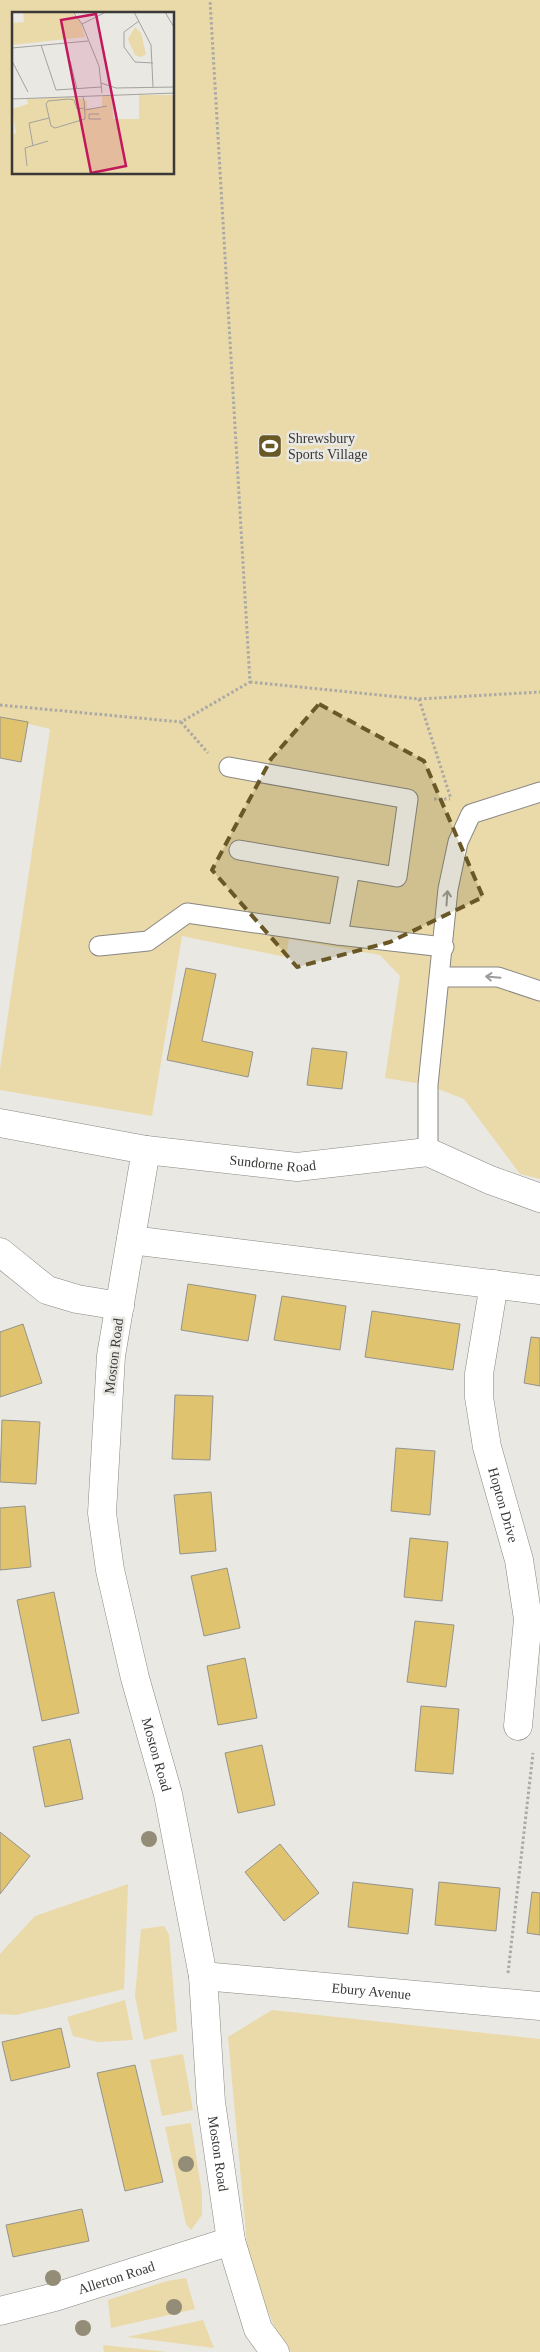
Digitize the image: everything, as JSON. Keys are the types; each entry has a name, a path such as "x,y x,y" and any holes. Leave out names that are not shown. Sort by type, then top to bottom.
{"street":[{"name":"Sundorne Road","path":"0,1123 146,1150 298,1167 428,1152"},
{"name":"Moston Road","path":"146,1150 111,1356 102,1513 110,1570 135,1678 168,1794 203,1976 211,2102 231,2241 258,2329 275,2352"},
{"path":"428,1152 490,1180 540,1198"},
{"path":"131,1240 540,1290"},
{"path":"0,1252 47,1290 77,1299 120,1306"},
{"name":"Hopton Drive","path":"494,1284 479,1374 478,1397 488,1447 519,1560 528,1618 518,1726"},
{"name":"Ebury Avenue","path":"203,1976 540,2006"},
{"name":"Allerton Road","path":"0,2311 55,2296 231,2241"}],"lane":[{"path":"229,767 408,799 397,877 239,850"},
{"path":"428,1152 428,1085 452,862 458,842 471,814 540,792"},
{"path":"338,934 350,869"},
{"path":"100,946 148,941 187,913 444,947"},
{"path":"441,977 498,977 540,991"}],"path":[{"path":"210,0 250,682"},
{"path":"0,705 182,722 250,682 419,699 540,692"},
{"path":"419,699 451,799 471,814"},
{"path":"182,722 205,751 229,767"},
{"path":"505,2002 536,1734 518,1726"}],"highlighted area":[{"path":"319,704 424,761 483,897 390,942 297,967 212,870 271,759"}],"shaded area":[{"name":"Shrewsbury Sports Village","path":"0,0 540,0 540,1179 520,1174 464,1099 428,1085 385,1078 400,976 380,955 289,939 286,957 182,936 152,1116 0,1090 0,1069 50,729 0,717"},
{"path":"128,1884 124,1989 16,2015 0,2014 0,1954 35,1916"},
{"path":"164,1926 169,1935 177,2031 144,2040 135,1996 141,1929"},
{"path":"125,2000 133,2040 98,2042 73,2036 67,2017"},
{"path":"272,2010 540,2039 540,2352 291,2352 278,2335 249,2267 228,2037"},
{"path":"183,2054 193,2110 162,2116 150,2060"},
{"path":"191,2123 202,2194 202,2215 191,2230 186,2224 165,2127"},
{"path":"186,2278 195,2309 111,2328 108,2300 167,2281"},
{"path":"203,2320 214,2348 127,2337"},
{"path":"103,2345 168,2352 104,2352"}],"building":[{"path":"0,717 28,722 21,762 0,758"},
{"path":"186,968 216,974 202,1041 253,1052 248,1077 167,1060"},
{"path":"312,1048 347,1052 342,1089 307,1085"},
{"path":"188,1284 256,1295 248,1341 181,1330"},
{"path":"282,1296 346,1306 340,1350 274,1340"},
{"path":"372,1311 460,1324 453,1370 365,1357"},
{"path":"23,1324 42,1383 0,1397 0,1332"},
{"path":"531,1337 540,1338 540,1386 524,1383"},
{"path":"175,1395 213,1396 210,1460 172,1459"},
{"path":"2,1420 40,1422 36,1484 0,1482"},
{"path":"396,1448 435,1451 430,1515 391,1511"},
{"path":"211,1492 216,1551 180,1554 174,1495"},
{"path":"25,1506 31,1567 0,1570 0,1508"},
{"path":"410,1538 448,1542 442,1601 404,1597"},
{"path":"227,1568 240,1628 204,1636 191,1576"},
{"path":"54,1592 79,1713 42,1721 17,1600"},
{"path":"415,1621 454,1625 446,1687 407,1682"},
{"path":"245,1658 257,1718 218,1725 207,1666"},
{"path":"421,1706 459,1709 453,1774 415,1771"},
{"path":"70,1739 83,1799 45,1807 33,1747"},
{"path":"262,1745 275,1805 238,1813 225,1753"},
{"path":"0,1832 30,1856 0,1894"},
{"path":"280,1844 319,1893 284,1921 245,1872"},
{"path":"353,1882 413,1889 408,1934 348,1927"},
{"path":"439,1882 500,1888 496,1931 435,1925"},
{"path":"532,1892 540,1893 540,1935 527,1933"},
{"path":"61,2028 70,2067 11,2081 2,2042"},
{"path":"135,2065 163,2182 125,2191 97,2073"},
{"path":"82,2209 89,2241 13,2257 6,2225"}],"place":[{"name":"Shrewsbury Sports Village","path":"270,446"}]}
